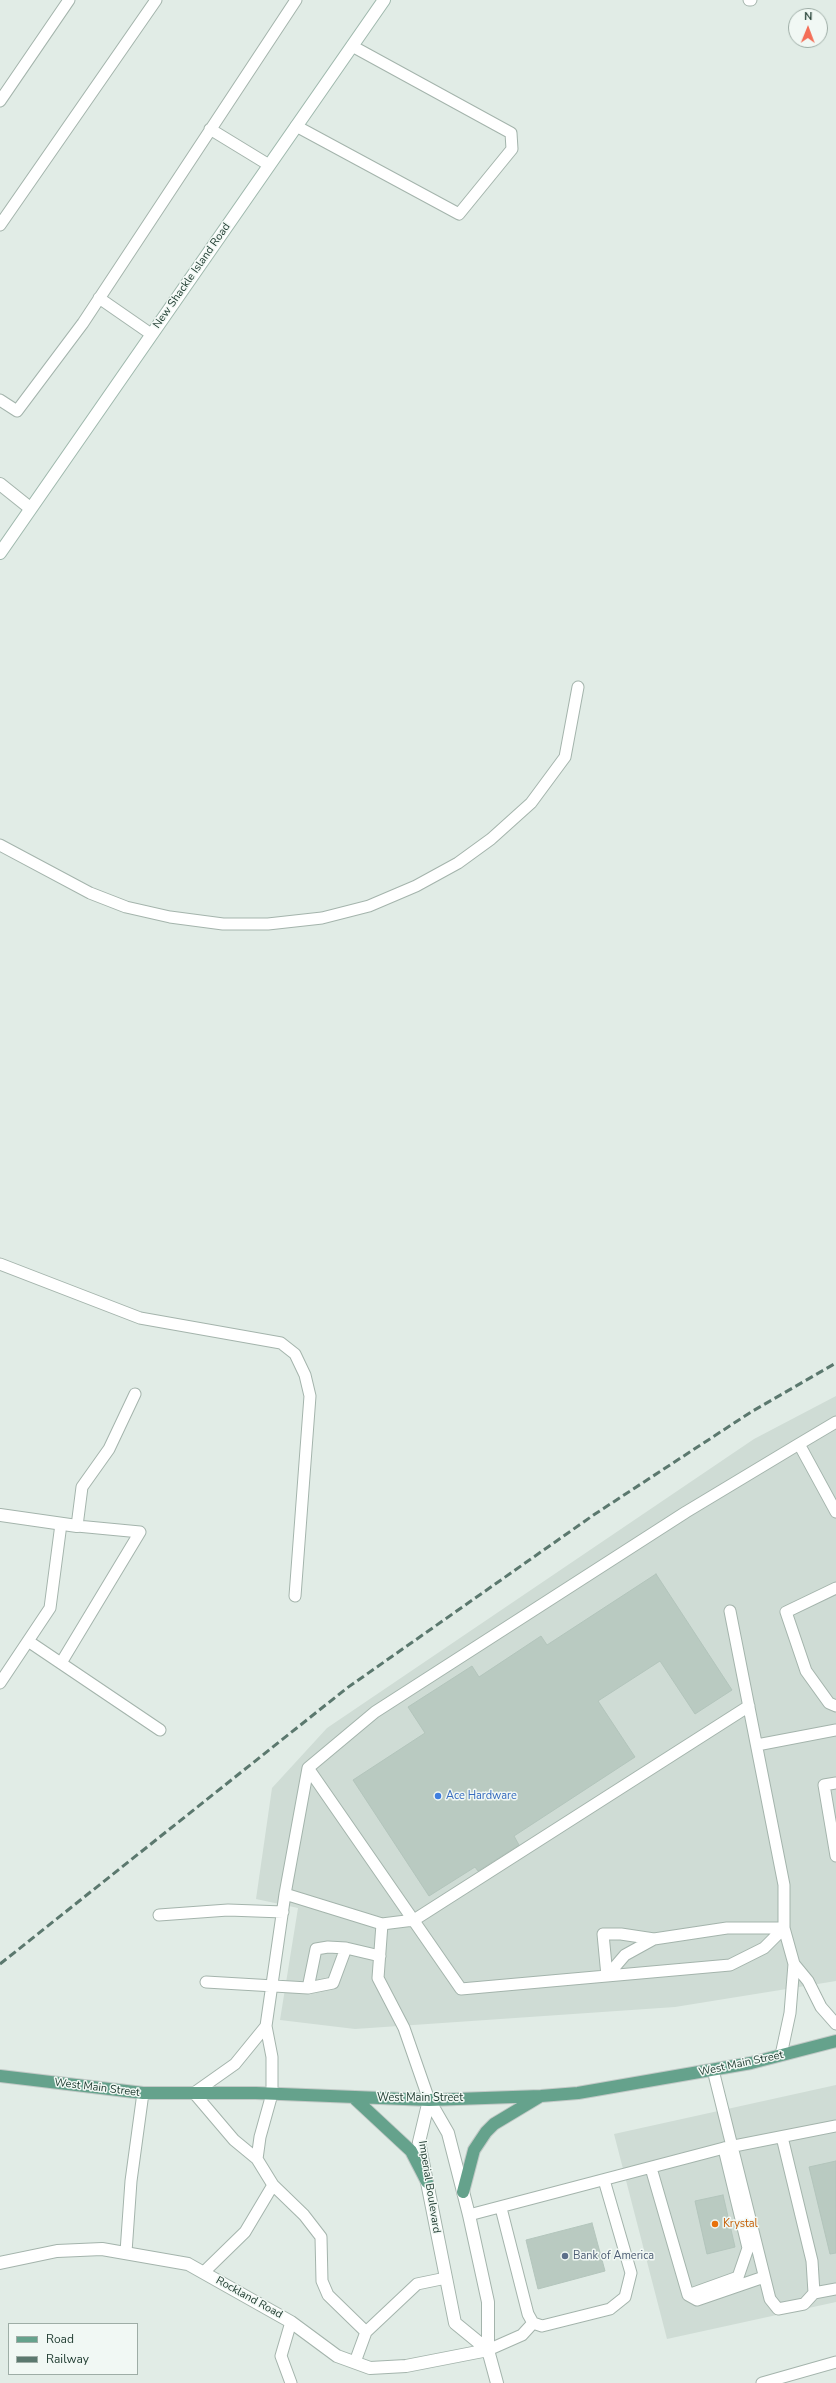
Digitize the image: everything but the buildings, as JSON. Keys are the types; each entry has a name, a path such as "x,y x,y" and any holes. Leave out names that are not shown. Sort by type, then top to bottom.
{"main road":[{"name":"West Main Street","path":"0,2076 143,2093 272,2094 428,2100 541,2096 578,2093 713,2070 782,2055 836,2041"},
{"path":"463,2192 474,2150 486,2132 494,2124 541,2096"},
{"path":"353,2097 410,2151 427,2182"}],"street":[{"name":"New Shackle Island Road","path":"0,553 384,0"},
{"path":"0,484 30,508"},
{"path":"0,1515 77,1526"},
{"path":"428,2100 448,2133 463,2192 488,2302 488,2350 497,2383"},
{"name":"Imperial Boulevard","path":"428,2100 419,2142 456,2322 488,2350"},
{"name":"Rockland Road","path":"0,2263 57,2251 102,2248 188,2264 291,2322 337,2356 370,2368 406,2366 488,2350"}],"lane":[{"path":"0,101 69,0"},
{"path":"0,225 156,0"},
{"path":"0,400 17,411 83,323 296,0"},
{"path":"296,126 459,214 512,149 511,133 352,46"},
{"path":"210,129 269,165"},
{"path":"99,298 151,334"},
{"path":"0,845 90,893 126,907 170,918 223,924 268,924 322,918 369,906 416,886 458,863 491,839 531,803 565,757 578,687"},
{"path":"0,1264 140,1318 281,1343 295,1354 305,1375 310,1396 294,1596"},
{"path":"61,1663 140,1532 77,1526 82,1487 109,1449 135,1394"},
{"path":"257,2160 260,2137 272,2094 272,2057 266,2026 285,1894 308,1768 375,1712 686,1512 836,1422"},
{"path":"799,1444 836,1512"},
{"path":"0,1683 50,1608 61,1524"},
{"path":"836,1588 786,1612 806,1671 829,1703 836,1706"},
{"path":"730,1611 784,1885 784,1928 794,1964 790,2013 782,2055"},
{"path":"28,1641 160,1730"},
{"path":"285,1894 382,1924 414,1920 749,1706"},
{"path":"757,1745 836,1730"},
{"path":"308,1768 461,1989 730,1965 764,1948 784,1928"},
{"path":"836,1783 824,1785 836,1856"},
{"path":"159,1915 228,1910 283,1912"},
{"path":"382,1924 378,1978 404,2028 428,2100"},
{"path":"607,1976 603,1934 621,1934 654,1939 727,1928 784,1928"},
{"path":"607,1976 624,1955 654,1939"},
{"path":"308,1988 316,1949 328,1947 346,1948 380,1956"},
{"path":"206,1982 308,1988 333,1984 346,1948"},
{"path":"794,1964 808,1981 821,2007 836,2024"},
{"path":"266,2026 235,2064 194,2093 234,2140 257,2160 273,2185 304,2215 321,2237 322,2281 328,2295 366,2332"},
{"path":"688,2295 738,2276 748,2248 713,2070"},
{"path":"126,2252 131,2181 143,2093"},
{"path":"468,2215 501,2208 728,2147 836,2126"},
{"path":"782,2137 812,2261 814,2294"},
{"path":"728,2147 770,2298 778,2308 804,2304 814,2294 836,2289"},
{"path":"651,2168 688,2295 697,2300 764,2277"},
{"path":"501,2208 531,2318 542,2326 610,2309 625,2297 631,2273 604,2180"},
{"path":"204,2272 245,2232 273,2185"},
{"path":"355,2362 366,2332 417,2284 446,2278"},
{"path":"488,2350 522,2335 531,2318"},
{"path":"291,2322 280,2356 291,2383"},
{"path":"762,2383 836,2362"}],"shaded area":[{"path":"836,1396 836,1981 675,2007 355,2029 280,2020 298,1908 256,1899 272,1788 327,1728 754,1439"},
{"path":"836,2085 836,2302 667,2339 614,2134"}],"railway":[{"path":"0,1964 347,1688 595,1514 751,1412 836,1363"}],"place":[{"name":"Ace Hardware","path":"438,1796"},
{"name":"Krystal","path":"715,2224"},
{"name":"Bank of America","path":"565,2256"}]}
